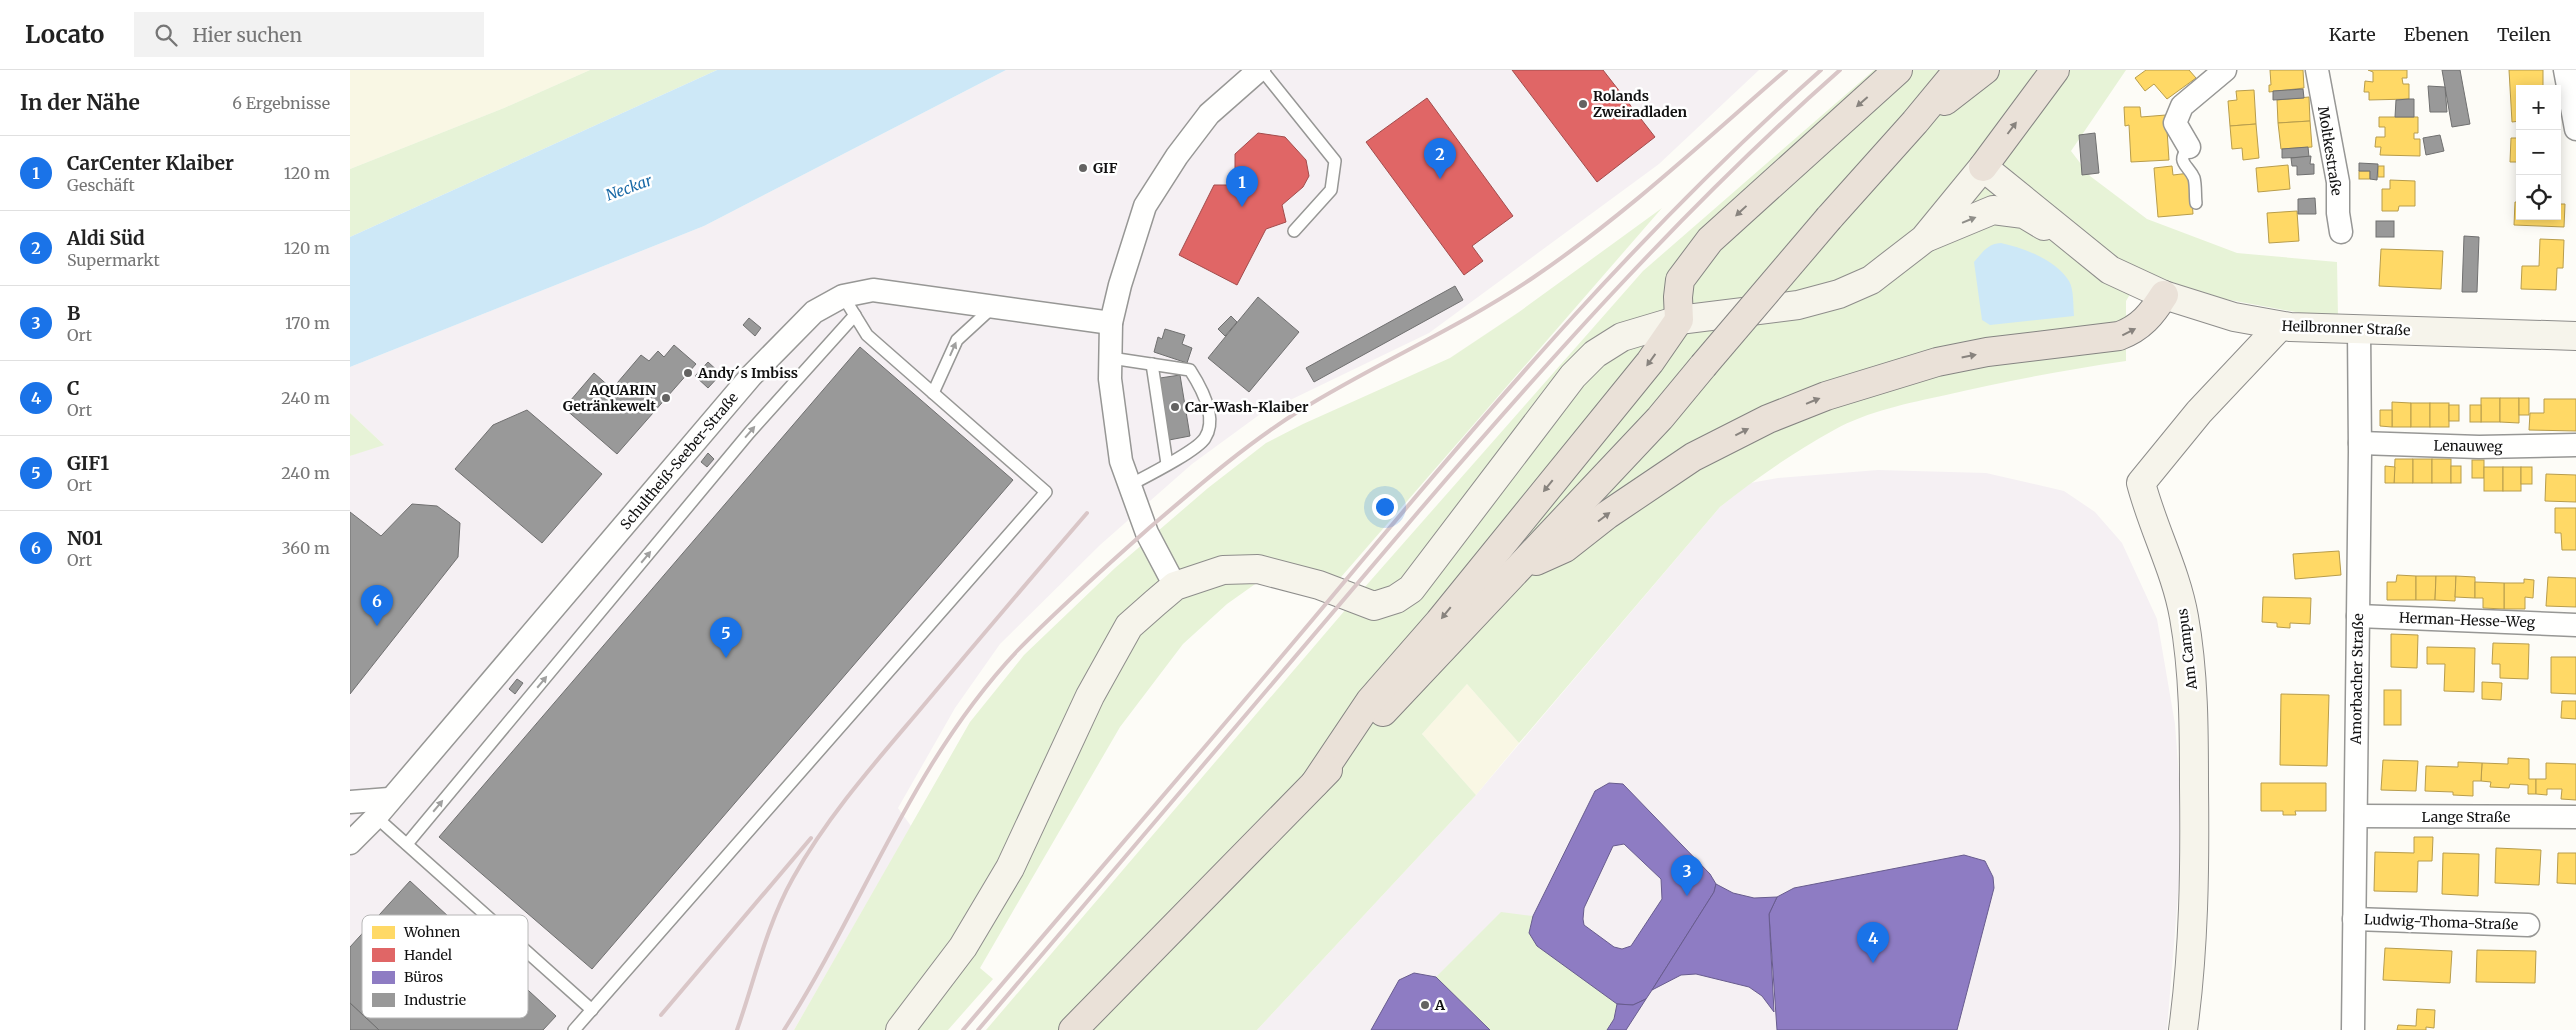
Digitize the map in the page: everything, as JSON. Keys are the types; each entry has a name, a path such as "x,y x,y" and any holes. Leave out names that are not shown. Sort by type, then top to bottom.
{"highway":[{"path":"1315,783 1370,701 1439,622 1650,362 1679,320 1678,297 1680,280 1710,240 1898,70"},
{"path":"1073,1030 1315,783 1521,568 1660,418 1829,218 1915,122 1958,70"},
{"path":"1915,122 1985,70"},
{"path":"1983,167 2055,70"},
{"path":"1521,568 1566,548 1607,515 1693,457 1776,416 1834,393 1937,362 2015,348 2120,336 2134,330 2151,315 2164,295"}],"main road":[{"path":"900,1030 963,948 1010,868 1090,696 1129,626 1175,586 1223,570 1258,569 1319,584 1374,606 1396,598 1411,589 1578,371 1595,354 1622,338 1679,320 1798,305 1839,294 1871,280 1924,238 1983,167"},
{"name":"Heilbronner Straße","path":"1983,167 2110,270 2164,295 2234,317 2280,326 2576,336"},
{"path":"1924,238 1992,210 2024,214 2086,252"},
{"name":"Am Campus","path":"2183,1030 2188,990 2195,873 2194,715 2185,618 2177,585 2150,518 2141,483 2199,412 2280,326"}],"street":[{"path":"1175,586 1147,533 1121,461 1110,379 1111,322 1120,285 1146,206 1177,156 1209,114 1261,70"},
{"path":"2188,147 2175,123 2182,106 2225,70"},
{"name":"Moltkestraße","path":"2317,70 2338,182 2338,213 2341,232"},
{"path":"2565,70 2576,129"},
{"name":"Schultheiß-Seeber-Straße","path":"350,843 383,808 751,376 814,312 843,296 873,290 1111,322"},
{"name":"Amorbacher Straße","path":"2354,1030 2360,443 2359,329"},
{"name":"Lenauweg","path":"2360,443 2479,448 2576,445"},
{"name":"Herman-Hesse-Weg","path":"2358,616 2576,625"},
{"path":"350,802 383,808"},
{"name":"Lange Straße","path":"2356,816 2576,817"},
{"name":"Ludwig-Thoma-Straße","path":"2354,919 2528,925"}],"lane":[{"path":"1261,70 1335,161 1331,190 1294,231"},
{"path":"2188,147 2182,154 2182,160 2194,179 2196,203"},
{"path":"574,1030 1046,492 867,335 843,296"},
{"path":"933,393 957,340 994,306"},
{"path":"407,844 749,433 855,315"},
{"path":"1111,358 1190,370 1202,389 1210,423 1205,439 1130,485"},
{"path":"1152,364 1167,464"},
{"path":"383,808 407,844 486,915"},
{"path":"528,953 592,1010"}],"shaded area":[{"path":"350,70 590,70 504,108 350,169"},
{"path":"1006,70 1759,70 1659,164 1429,333 1259,415 1192,464 1100,545 1000,644 955,708 898,808 911,826 794,1030 350,1030 350,456 383,444 350,413 350,367 704,226"},
{"path":"1878,470 1986,473 2064,491 2095,512 2122,543 2157,619 2175,724 2183,832 2167,1030 1257,1030 1476,795 1720,507 1750,483 1778,478"},
{"path":"1467,684 1519,743 1476,795 1422,734"}],"green space":[{"path":"590,70 717,70 350,237 350,169 504,108"},
{"path":"1874,70 2126,70 2071,151 2090,176 2147,219 2237,253 2337,262 2338,317 2306,314 2208,296 2144,271 2126,301 2126,361 2036,376 1918,401 1889,408 1847,423 1775,466 1720,507 1519,743 1467,684 1422,734 1476,795 1257,1030 986,1030 1364,588 1643,271"},
{"path":"1662,208 1328,592 1258,582 1227,604 1183,644 1120,727 980,968 993,979 948,1030 794,1030 970,722 1024,655 1115,568 1208,488 1266,443 1303,424 1450,358 1519,312"},
{"path":"350,413 384,445 350,456"},
{"path":"1501,912 1533,916 1617,1004 1614,1019 1607,1030 1490,1030 1436,977"}],"water":[{"name":"Neckar","path":"717,70 1006,70 704,226 350,367 350,237"},
{"path":"2001,243 2039,256 2063,274 2072,288 2074,316 1990,325 1982,320 1974,262 1989,247"}],"building: Wohnen":[{"path":"2146,70 2189,70 2196,78 2167,99 2154,84 2145,91 2135,78"},
{"path":"2270,70 2303,70 2304,88 2269,92 2269,85 2271,85"},
{"path":"2368,70 2407,70 2407,78 2402,78 2403,84 2409,84 2409,99 2369,100 2369,92 2364,92 2365,81 2373,82 2373,72"},
{"path":"2509,70 2543,70 2543,85 2516,85 2516,122 2512,122"},
{"path":"2254,90 2256,124 2230,126 2228,101 2237,100 2236,91"},
{"path":"2309,97 2310,121 2278,123 2277,100"},
{"path":"2124,107 2140,107 2141,117 2166,115 2169,160 2131,162 2129,125 2125,126"},
{"path":"2379,117 2418,117 2418,133 2414,133 2414,139 2420,139 2420,156 2380,155 2381,147 2375,147 2376,137 2385,137 2385,127 2379,127"},
{"path":"2310,121 2312,147 2281,149 2278,123"},
{"path":"2256,124 2259,158 2243,160 2242,148 2232,149 2230,126"},
{"path":"2511,138 2516,138 2516,162 2510,162"},
{"path":"2288,165 2290,189 2258,192 2256,168"},
{"path":"2172,166 2173,175 2190,173 2193,214 2158,217 2154,168"},
{"path":"2378,166 2384,166 2384,177 2378,177"},
{"path":"2359,171 2370,171 2370,179 2359,179"},
{"path":"2390,180 2415,181 2415,206 2399,206 2398,211 2382,211 2382,189 2390,189"},
{"path":"2515,202 2516,220 2561,220 2561,204 2565,204 2564,227 2514,225"},
{"path":"2297,211 2299,241 2269,243 2267,213"},
{"path":"2540,239 2564,240 2563,268 2557,268 2556,290 2521,289 2522,266 2539,266"},
{"path":"2381,249 2443,251 2441,289 2379,286"},
{"path":"2481,398 2500,398 2500,422 2481,422"},
{"path":"2500,398 2519,398 2519,423 2500,422"},
{"path":"2519,398 2529,398 2529,415 2519,415"},
{"path":"2544,399 2576,399 2576,431 2529,430 2530,413 2544,413"},
{"path":"2392,402 2411,403 2411,427 2392,427"},
{"path":"2411,403 2430,403 2430,427 2411,427"},
{"path":"2430,403 2449,403 2449,427 2430,427"},
{"path":"2449,405 2459,405 2459,421 2449,421"},
{"path":"2470,405 2481,405 2481,422 2470,422"},
{"path":"2380,410 2392,410 2392,427 2380,426"},
{"path":"2395,459 2413,459 2413,483 2394,483"},
{"path":"2413,459 2432,459 2432,483 2413,483"},
{"path":"2432,459 2451,459 2451,483 2432,483"},
{"path":"2472,460 2484,460 2484,478 2472,478"},
{"path":"2385,466 2395,467 2394,483 2385,483"},
{"path":"2451,466 2461,466 2461,483 2451,483"},
{"path":"2484,467 2503,467 2503,491 2484,491"},
{"path":"2503,467 2521,467 2521,491 2503,491"},
{"path":"2521,467 2532,467 2532,484 2521,484"},
{"path":"2546,474 2576,475 2576,502 2545,501"},
{"path":"2555,508 2576,508 2576,550 2562,550 2561,533 2555,533"},
{"path":"2339,551 2341,575 2295,579 2293,554"},
{"path":"2397,575 2416,576 2416,600 2387,600 2387,582 2396,582"},
{"path":"2416,576 2436,576 2435,600 2416,600"},
{"path":"2436,576 2456,576 2455,601 2435,600"},
{"path":"2456,576 2475,577 2475,598 2455,597"},
{"path":"2548,577 2576,578 2576,607 2546,606"},
{"path":"2524,579 2534,580 2533,598 2525,597 2525,609 2504,609 2504,583 2524,583"},
{"path":"2475,582 2504,583 2504,609 2483,608 2483,598 2475,598"},
{"path":"2263,597 2311,598 2310,624 2290,623 2290,628 2277,627 2277,623 2262,622"},
{"path":"2391,634 2418,635 2417,668 2391,667"},
{"path":"2493,643 2529,644 2528,679 2500,678 2500,664 2492,664"},
{"path":"2427,647 2475,648 2474,692 2444,691 2445,664 2427,664"},
{"path":"2551,657 2576,657 2576,694 2551,693"},
{"path":"2482,682 2502,683 2501,700 2482,699"},
{"path":"2384,690 2401,690 2401,725 2384,725"},
{"path":"2281,694 2329,695 2327,766 2280,765"},
{"path":"2562,701 2576,701 2576,719 2561,718"},
{"path":"2508,758 2529,759 2529,779 2536,779 2536,794 2528,794 2528,785 2510,784 2509,788 2490,787 2491,782 2481,781 2482,763 2508,764"},
{"path":"2383,760 2418,761 2416,791 2381,790"},
{"path":"2458,762 2482,763 2481,781 2473,781 2473,796 2453,795 2453,792 2425,791 2426,766 2458,767"},
{"path":"2546,763 2576,764 2576,800 2561,799 2562,789 2547,789 2547,795 2536,794 2536,779 2546,779"},
{"path":"2261,783 2326,783 2326,811 2295,811 2296,815 2283,815 2283,811 2261,811"},
{"path":"2414,837 2433,837 2432,861 2418,861 2417,892 2374,891 2375,852 2414,853"},
{"path":"2496,848 2541,850 2539,885 2495,883"},
{"path":"2443,853 2479,854 2478,896 2442,894"},
{"path":"2558,853 2576,853 2576,884 2557,883"},
{"path":"2385,948 2452,951 2450,983 2383,980"},
{"path":"2477,950 2536,951 2535,983 2476,982"},
{"path":"2417,1009 2435,1010 2434,1028 2426,1027 2426,1030 2397,1030 2398,1025 2416,1026"}],"building: Handel":[{"name":"Rolands Zweiradladen","path":"1512,70 1603,70 1655,137 1597,182"},
{"path":"1427,98 1513,216 1472,246 1483,261 1464,275 1366,142"},
{"path":"1258,133 1285,137 1306,160 1309,176 1303,187 1282,205 1286,222 1266,229 1237,285 1179,255 1214,185 1235,185 1235,154"}],"building: Büros":[{"path":"1609,783 1623,784 1710,874 1716,884 1714,892 1646,999 1633,1005 1617,1004 1537,946 1529,933 1533,916 1595,791","holes":["1624,844 1661,879 1662,899 1631,946 1622,949 1614,947 1584,925 1584,908 1613,846"]},
{"path":"1964,855 1985,861 1993,877 1994,888 1957,1030 1777,1030 1769,914 1777,897 1794,888"},
{"path":"1716,884 1733,893 1754,898 1777,897 1769,914 1774,1012 1762,996 1749,987 1696,974 1681,975 1652,990 1714,892"},
{"name":"A","path":"1414,973 1436,977 1490,1030 1371,1030 1399,980"},
{"path":"1646,999 1626,1030 1607,1030 1614,1019 1617,1004 1633,1005"}],"building: Industrie":[{"path":"2442,70 2460,70 2470,124 2452,127"},
{"path":"2428,86 2445,87 2447,112 2430,112"},
{"path":"2303,89 2304,98 2273,100 2273,91"},
{"path":"2414,99 2414,117 2395,117 2396,100"},
{"path":"2095,133 2099,173 2082,175 2079,135"},
{"path":"2440,135 2444,151 2426,155 2423,138"},
{"path":"2308,147 2309,157 2282,158 2282,149"},
{"path":"2311,156 2310,164 2314,164 2314,174 2297,175 2297,166 2292,166 2291,158"},
{"path":"2359,163 2378,164 2377,180 2370,179 2370,171 2359,171"},
{"path":"2315,198 2316,214 2298,214 2298,199"},
{"path":"2376,221 2394,221 2394,237 2376,237"},
{"path":"2464,236 2479,237 2477,292 2462,292"},
{"path":"1455,286 1463,300 1314,382 1306,368"},
{"path":"1258,297 1299,332 1249,392 1208,358"},
{"path":"1231,316 1237,322 1225,336 1218,329"},
{"path":"749,318 761,328 755,336 743,325"},
{"path":"1165,329 1185,335 1182,344 1192,348 1187,363 1154,352 1158,337 1162,339"},
{"path":"674,345 696,364 617,454 564,408 594,373 612,389 641,355 649,361 658,351 664,357"},
{"path":"860,347 1013,480 592,969 439,837"},
{"path":"708,362 721,374 708,388 695,376"},
{"name":"Car-Wash-Klaiber","path":"1180,375 1190,436 1169,440 1160,378"},
{"path":"527,410 602,474 542,543 455,469 493,425"},
{"path":"708,453 714,459 707,467 701,462"},
{"path":"412,504 437,506 460,523 458,557 350,694 350,512 381,536"},
{"path":"517,679 523,683 515,694 509,689"},
{"path":"410,881 447,915 379,915"},
{"path":"362,934 362,1014 350,1003 350,947"},
{"path":"528,990 556,1016 543,1030 379,1030 366,1018 528,1018"},
{"path":"350,1003 362,1014 362,1018 366,1018 379,1030 350,1030"}],"railway":[{"path":"784,1030 813,982 919,786 948,739 981,693 1018,650 1049,619 1148,529 1260,438 1328,394 1476,313 1567,254 1694,151 1786,70"},
{"path":"963,1030 1458,447 1573,317 1694,190 1756,129 1821,70"},
{"path":"978,1030 1308,640 1570,339 1728,174 1840,70"},
{"path":"737,1030 775,915 806,856 868,772 1087,513"},
{"path":"661,1015 811,838"}],"place":[{"name":"Rolands Zweiradladen","path":"1583,104"},
{"name":"GIF","path":"1083,168"},
{"name":"Aldi Süd","path":"1440,179"},
{"name":"CarCenter Klaiber","path":"1242,207"},
{"name":"Andy´s Imbiss","path":"688,373"},
{"name":"AQUARIN Getränkewelt","path":"666,398"},
{"name":"Car-Wash-Klaiber","path":"1175,407"},
{"name":"N01","path":"377,626"},
{"name":"GIF1","path":"726,658"},
{"name":"B","path":"1687,896"},
{"name":"C","path":"1873,963"},
{"name":"A","path":"1425,1005"}]}
